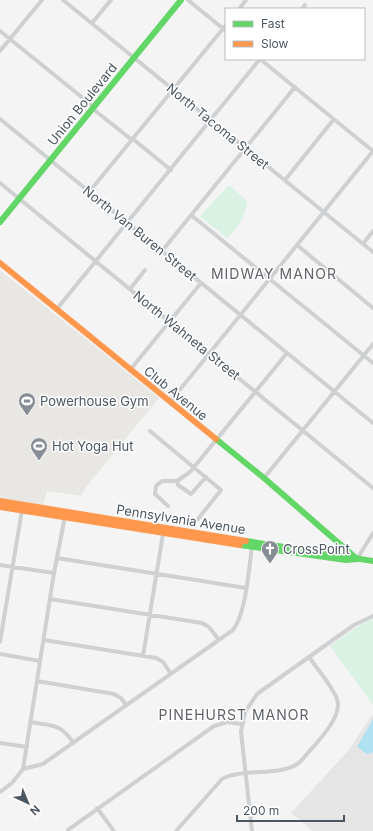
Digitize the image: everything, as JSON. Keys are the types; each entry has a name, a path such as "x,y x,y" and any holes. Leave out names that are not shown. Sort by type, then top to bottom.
{"street":[{"path":"0,51 42,0"},
{"name":"North Tacoma Street","path":"63,0 373,252"},
{"path":"92,23 111,0"},
{"name":"Union Boulevard","path":"0,222 181,0"},
{"path":"89,192 224,30 188,0"},
{"path":"240,8 246,0"},
{"path":"0,31 132,140 171,170"},
{"path":"56,310 259,60"},
{"path":"170,402 373,151 261,60"},
{"path":"162,251 295,87"},
{"name":"North Van Buren Street","path":"0,119 373,423"},
{"path":"285,180 334,119"},
{"name":"North Wahneta Street","path":"0,183 373,488"},
{"path":"190,215 373,363"},
{"path":"363,244 373,231"},
{"path":"297,245 373,308"},
{"name":"Club Avenue","path":"0,263 264,478 337,543 344,546 357,559"},
{"path":"130,288 145,270"},
{"path":"130,370 201,283"},
{"path":"264,478 373,344"},
{"path":"168,506 155,494 154,490 162,481 177,481 187,476 287,353"},
{"path":"150,432 221,490 198,519"},
{"path":"177,481 178,485 191,494 206,477"},
{"name":"Pennsylvania Avenue","path":"0,502 22,508 65,515 373,561"},
{"name":"Pennsylvania Avenue","path":"0,507 22,508"},
{"path":"0,642 2,610 12,567 22,508"},
{"path":"0,792 12,783 24,769 54,573 65,515"},
{"name":"Pennsylvania Avenue","path":"65,515 163,534 252,544"},
{"path":"357,559 373,533"},
{"path":"143,656 163,534"},
{"name":"Club Avenue","path":"337,543 345,558"},
{"path":"24,769 40,765 232,630 238,623 242,611 252,544"},
{"path":"57,558 246,588"},
{"path":"0,565 54,573"},
{"path":"50,599 202,623 209,627 218,640"},
{"path":"252,831 241,724 248,705 257,694 354,626 373,616"},
{"path":"44,640 160,659 171,674"},
{"path":"0,654 40,661"},
{"path":"176,831 218,782 226,776 284,769 298,764 336,716 338,706 336,696 309,657"},
{"path":"37,681 114,694 121,698 126,705"},
{"path":"30,722 59,727 65,731 73,742"},
{"path":"68,830 214,726 227,722 241,724"},
{"path":"0,743 27,747"},
{"path":"97,808 114,831"}],"shaded area":[{"path":"0,270 159,398 86,487 81,496 47,491 43,507 0,500"},
{"path":"373,714 373,831 313,831 291,813 348,751"}],"green space":[{"path":"229,185 247,201 245,212 241,221 227,238 200,216"},
{"path":"373,619 373,705 330,646 357,627"}],"water":[{"path":"373,719 373,752 367,754 357,747"}],"traffic: fast":[{"path":"0,222 181,0"},
{"path":"216,439 264,478 357,559"},
{"path":"246,541 373,561"},
{"path":"240,545 346,560 357,559"}],"traffic: slow":[{"path":"0,263 216,439"},
{"path":"0,501 246,541"},
{"path":"0,507 240,545"}],"place":[{"name":"Powerhouse Gym","path":"27,416"},
{"name":"Hot Yoga Hut","path":"39,461"},
{"name":"CrossPoint","path":"270,564"}],"district":[{"name":"MIDWAY MANOR","path":"274,274"},
{"name":"PINEHURST MANOR","path":"234,715"}]}
